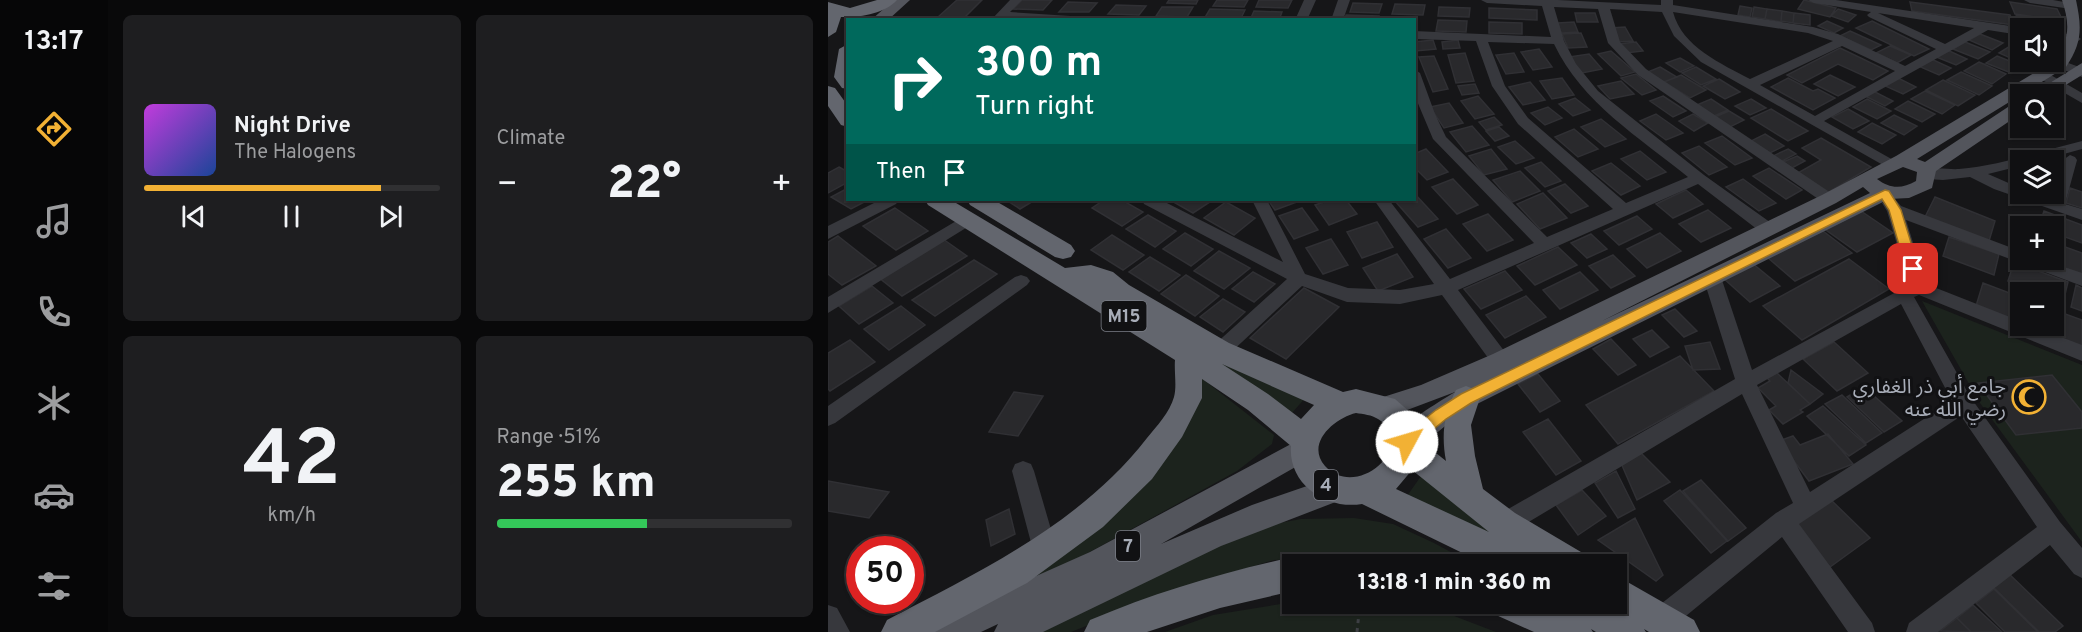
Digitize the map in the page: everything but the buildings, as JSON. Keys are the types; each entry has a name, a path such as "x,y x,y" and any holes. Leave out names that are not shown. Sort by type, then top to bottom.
{"highway":[{"path":"828,32 830,5 851,12 882,8"},
{"path":"870,18 882,8"},
{"path":"846,57 843,77 846,81"},
{"path":"828,92 846,118"},
{"name":"M15","path":"940,201 973,209 1020,238 1062,277 1188,355 1258,402 1305,444"},
{"name":"M15","path":"1020,238 1063,251"},
{"name":"M15","path":"1062,277 1091,274 1104,278 1120,292 1220,351 1341,404"},
{"path":"899,632 1016,571 1092,516 1133,477 1172,428 1188,398 1188,355"},
{"path":"1466,398 1457,425 1460,456 1469,495"},
{"path":"1305,444 1312,425 1325,412 1341,404 1356,401 1372,402 1386,407 1401,422 1407,445 1504,524 1553,554"},
{"name":"4","path":"1305,444 1306,462 1312,474 1323,483 1350,490 1454,531 1499,554"},
{"name":"4","path":"1350,490 1380,484 1393,474 1402,462 1407,445"},
{"path":"1102,632 1150,612 1235,585 1282,576"},
{"path":"1627,599 1671,626"},
{"path":"1533,614 1575,632"},
{"path":"1599,614 1628,632"}],"main road":[{"path":"882,8 903,0"},
{"path":"2064,59 2073,49 2077,27 2070,3"},
{"path":"2057,83 2081,71"},
{"path":"1386,407 1428,393 1501,361 1829,199 1896,162 2046,72"},
{"path":"1407,445 1441,414 1466,398 1712,277 1921,187 1925,184 1927,172 2010,114"},
{"path":"1896,162 1927,172"},
{"path":"1865,178 1890,202"},
{"name":"7","path":"946,632 1100,562 1305,444"},
{"name":"7","path":"1010,632 1224,530 1288,504 1350,490"}],"street":[{"path":"999,17 1016,0"},
{"path":"1301,18 1310,0"},
{"path":"1338,18 1344,0"},
{"path":"1487,0 1602,5 1672,5 1815,31 1903,70"},
{"path":"1814,0 2010,30"},
{"path":"2030,0 2070,3"},
{"path":"1546,3 1558,42 1570,65 1593,94 1768,229"},
{"path":"1602,5 1614,42 1642,72 1829,199"},
{"path":"1672,5 1686,30 1700,47 1721,64 1896,162"},
{"path":"1672,5 1672,23 1683,39 1705,59 1896,162"},
{"path":"1854,6 1945,48"},
{"path":"999,17 1022,18"},
{"path":"1820,118 1986,26"},
{"path":"1416,35 1558,42"},
{"path":"2064,37 2075,39"},
{"path":"1481,39 1499,86 1523,121 1624,210"},
{"path":"1755,82 1842,41"},
{"path":"2064,65 2081,71"},
{"path":"2042,74 2082,99"},
{"path":"1416,78 1428,114 1440,140 1545,245"},
{"path":"2061,150 2082,145"},
{"path":"2057,206 2076,162"},
{"path":"1927,172 1944,177 2010,163"},
{"path":"1972,172 1999,186 2082,215"},
{"path":"1151,201 1299,278 1347,295 1400,297 1446,288 1699,178"},
{"path":"828,233 889,201"},
{"path":"1260,201 1299,278"},
{"path":"1382,201 1501,361"},
{"path":"1890,202 2010,253"},
{"path":"1890,202 1911,291 1964,404 2052,530 2082,566"},
{"path":"828,306 973,209"},
{"path":"2054,270 2082,280"},
{"path":"1712,277 1746,382 1806,506"},
{"path":"1220,351 1299,278"},
{"path":"828,417 1021,281"},
{"path":"1504,524 1746,382 1911,291 2082,353"},
{"path":"1671,626 1784,521 1964,404"},
{"path":"1023,471 1045,550"},
{"path":"1784,521 1863,632"},
{"path":"1918,632 2052,530"},
{"path":"828,617 838,632"}],"path":[{"path":"1357,632 1359,614"}],"shaded area":[{"path":"1095,284 1307,396 1291,414"},
{"path":"1922,301 2082,365 2082,542 1980,403"},
{"path":"1195,373 1274,435 1272,444 1237,471 1068,564 938,621 1105,524"},
{"path":"1421,476 1542,554 1513,554 1407,496"},
{"path":"1354,518 1393,524 1454,554 1282,554 1282,560 1274,560 1187,586 1071,632 1033,632 1163,569 1274,524 1301,519"},
{"path":"1282,604 1282,614 1449,614 1496,632 1165,632 1213,615"}],"place":[{"name":"جامع أبي ذر الغفاري رضي الله عنه","path":"2029,397"}],"route":[{"path":"1407,442 1441,414 1466,398 1885,193 1895,210 1913,269"}]}
